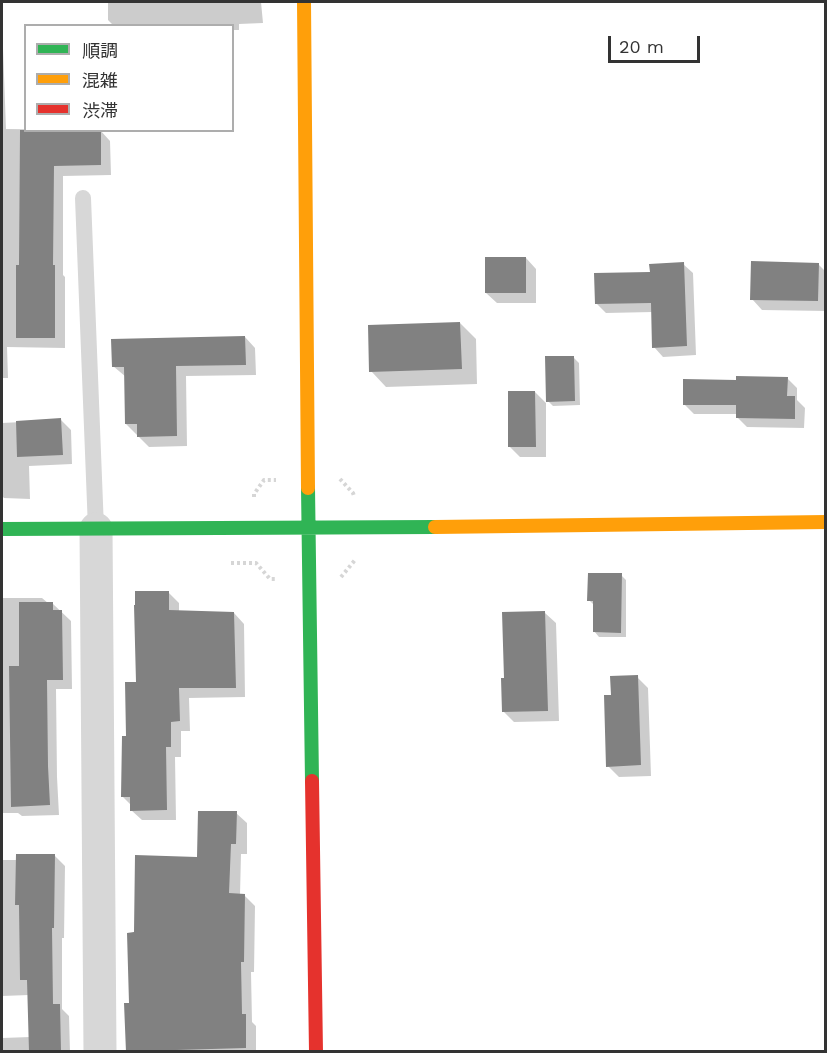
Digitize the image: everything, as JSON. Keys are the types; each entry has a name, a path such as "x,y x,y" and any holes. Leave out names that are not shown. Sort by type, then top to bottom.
{"street":[{"path":"304,2 308,528 316,1052"},
{"path":"2,529 825,522"},
{"path":"96,529 100,1052"}],"lane":[{"path":"83,198 96,529"}],"path":[{"path":"222,563 256,563 270,579 309,580"}],"building":[{"path":"20,130 24,132 101,132 101,165 54,166 55,338 16,338 16,265 19,265"},
{"path":"485,257 526,257 526,293 485,293"},
{"path":"751,261 819,263 818,301 750,300"},
{"path":"684,262 687,346 652,348 651,303 595,304 594,273 650,272 649,264"},
{"path":"460,322 462,369 369,372 368,325"},
{"path":"245,336 246,365 176,366 177,436 137,437 137,424 125,424 124,367 112,367 111,339"},
{"path":"545,356 574,356 575,401 546,402"},
{"path":"736,376 788,377 787,396 795,396 795,419 736,418 736,405 683,405 683,379 736,380"},
{"path":"508,391 535,391 536,447 508,447"},
{"path":"61,418 63,455 17,457 16,421"},
{"path":"588,573 622,573 621,633 593,632 593,601 587,601"},
{"path":"135,591 169,591 169,610 234,612 236,688 179,688 180,721 171,722 171,747 166,747 167,810 130,811 130,797 121,797 122,736 126,736 125,682 136,682"},
{"path":"19,602 53,602 53,610 62,610 63,680 47,680 50,805 11,807 9,666 19,666"},
{"path":"545,611 548,711 502,712 501,678 504,678 502,612"},
{"path":"638,675 641,765 606,767 604,695 611,695 610,676"},
{"path":"198,811 237,811 236,844 231,844 229,893 245,894 244,962 241,962 242,1014 246,1014 246,1048 126,1052 124,1003 129,1003 127,933 134,932 135,855 197,857"},
{"path":"16,854 55,854 54,928 52,928 53,1004 60,1004 61,1052 29,1052 27,980 20,980 19,905 15,905"}],"traffic: fast":[{"path":"308,488 312,781"},
{"path":"2,529 435,527"}],"traffic: slow":[{"path":"304,2 308,488"},
{"path":"435,527 826,522"}],"traffic: jam":[{"path":"312,781 316,1052"}]}
